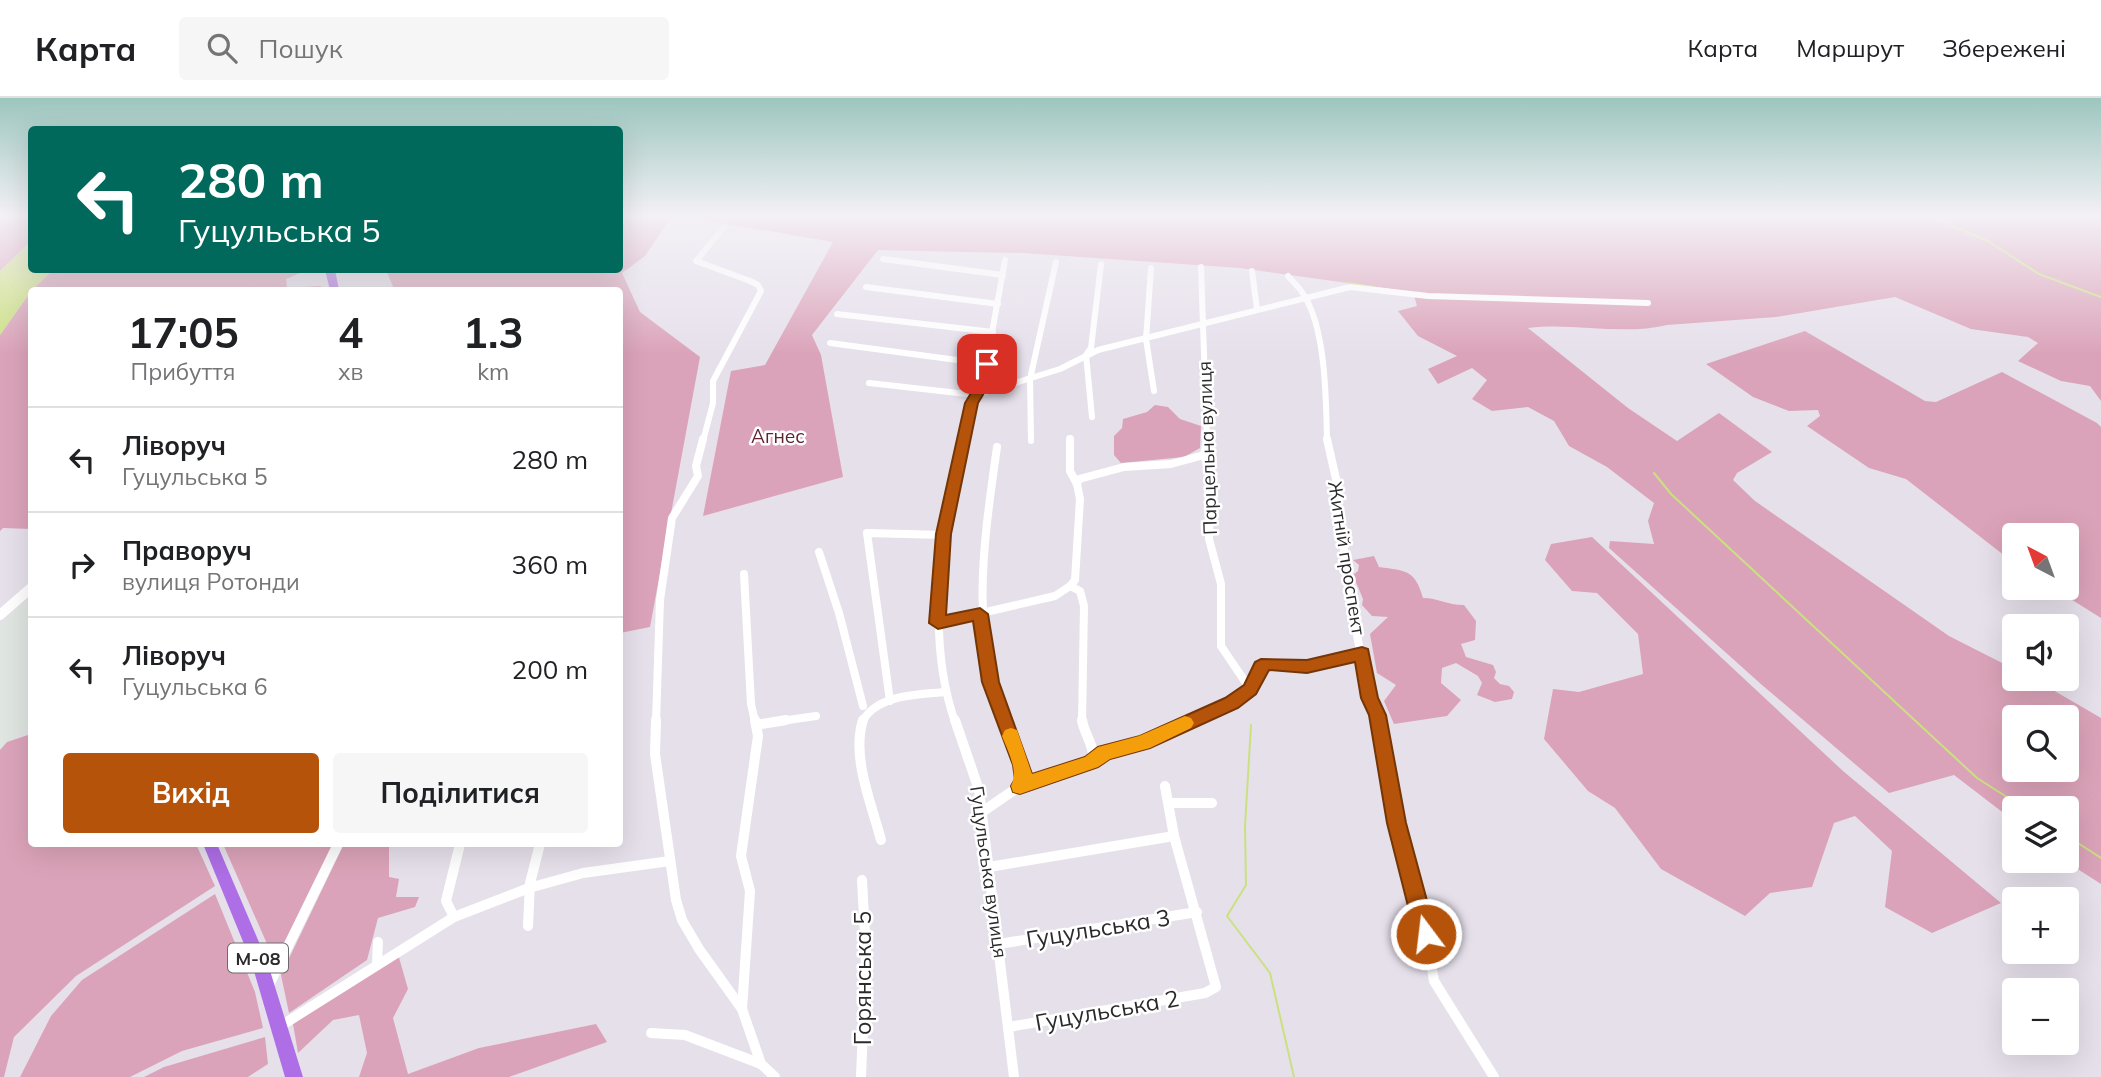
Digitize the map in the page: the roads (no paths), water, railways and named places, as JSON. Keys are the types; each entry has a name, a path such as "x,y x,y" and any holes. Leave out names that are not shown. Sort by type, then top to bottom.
{"highway":[{"name":"М-08","path":"210,847 268,987 294,1077"}],"street":[{"path":"701,263 750,281 758,285 761,291 713,381 713,404 696,466 698,477 672,518 660,600 655,744 670,861 682,920 699,949 742,1009 761,1064"},
{"path":"911,263 1003,275"},
{"name":"Гуцульська вулиця","path":"1004,263 999,304 983,383 972,403 944,534 938,623 945,692 958,734 975,774 982,812 1014,1077"},
{"path":"1031,441 1030,379 1056,263"},
{"path":"1092,417 1086,355 1091,348 1101,264"},
{"name":"Парцельна вулиця","path":"1201,267 1207,444 1204,455 1210,475 1209,539 1221,584 1221,646 1250,689"},
{"path":"1151,268 1146,339 1154,391"},
{"path":"1252,271 1257,309"},
{"name":"Житній проспект","path":"1288,276 1306,298 1314,318 1325,383 1328,448 1336,479 1338,510 1362,654 1370,698 1377,715 1397,823 1426,934 1434,981 1494,1077"},
{"path":"866,287 999,304"},
{"path":"869,383 976,395 1060,369 1086,355 1201,323 1356,287 1429,296 1648,303"},
{"path":"837,314 993,332"},
{"path":"830,343 987,364"},
{"path":"938,623 1055,596 1075,580 1080,499 1077,484 1070,471 1070,438"},
{"path":"997,447 980,614 991,682 1022,765 1024,780 1020,786"},
{"path":"1077,484 1079,479 1109,470 1171,464 1204,455"},
{"path":"890,701 867,533 944,534"},
{"path":"819,552 839,613 863,706"},
{"path":"742,1009 750,891 741,856 758,736 751,704 744,575"},
{"path":"1070,586 1079,590 1083,596 1083,621 1087,640 1083,677 1083,729 1096,755 1091,762"},
{"path":"0,615 28,590"},
{"path":"982,812 1020,786 1091,762 1105,753 1143,742 1232,703 1250,689 1261,667 1267,663 1307,666 1362,654"},
{"path":"881,840 861,763 861,724 867,713 890,701 945,692"},
{"path":"756,725 816,716"},
{"path":"1165,786 1174,836 1197,912"},
{"path":"1170,803 1212,803"},
{"path":"989,867 1174,836"},
{"path":"268,987 337,847"},
{"path":"454,917 446,901 459,847"},
{"path":"528,926 529,888 539,847"},
{"path":"279,1027 454,917 529,888 583,873 670,861"},
{"name":"Горянська 5","path":"861,1077 866,953 862,880"},
{"name":"Гуцульська 3","path":"999,944 1197,912"},
{"name":"Гуцульська 2","path":"1009,1027 1205,993 1216,987 1197,912"},
{"path":"377,943 377,964"},
{"path":"651,1033 685,1035 761,1064 775,1077"}],"waterway":[{"path":"2022,263 2039,274 2101,297"},
{"path":"1347,283 1374,287"},
{"path":"1654,473 1671,494 1977,778 2005,796"},
{"path":"1251,725 1245,826 1246,885 1227,916 1270,973 1294,1077"},
{"path":"2079,844 2101,858"}],"park label":[{"name":"Агнес","path":"778,436"}]}
